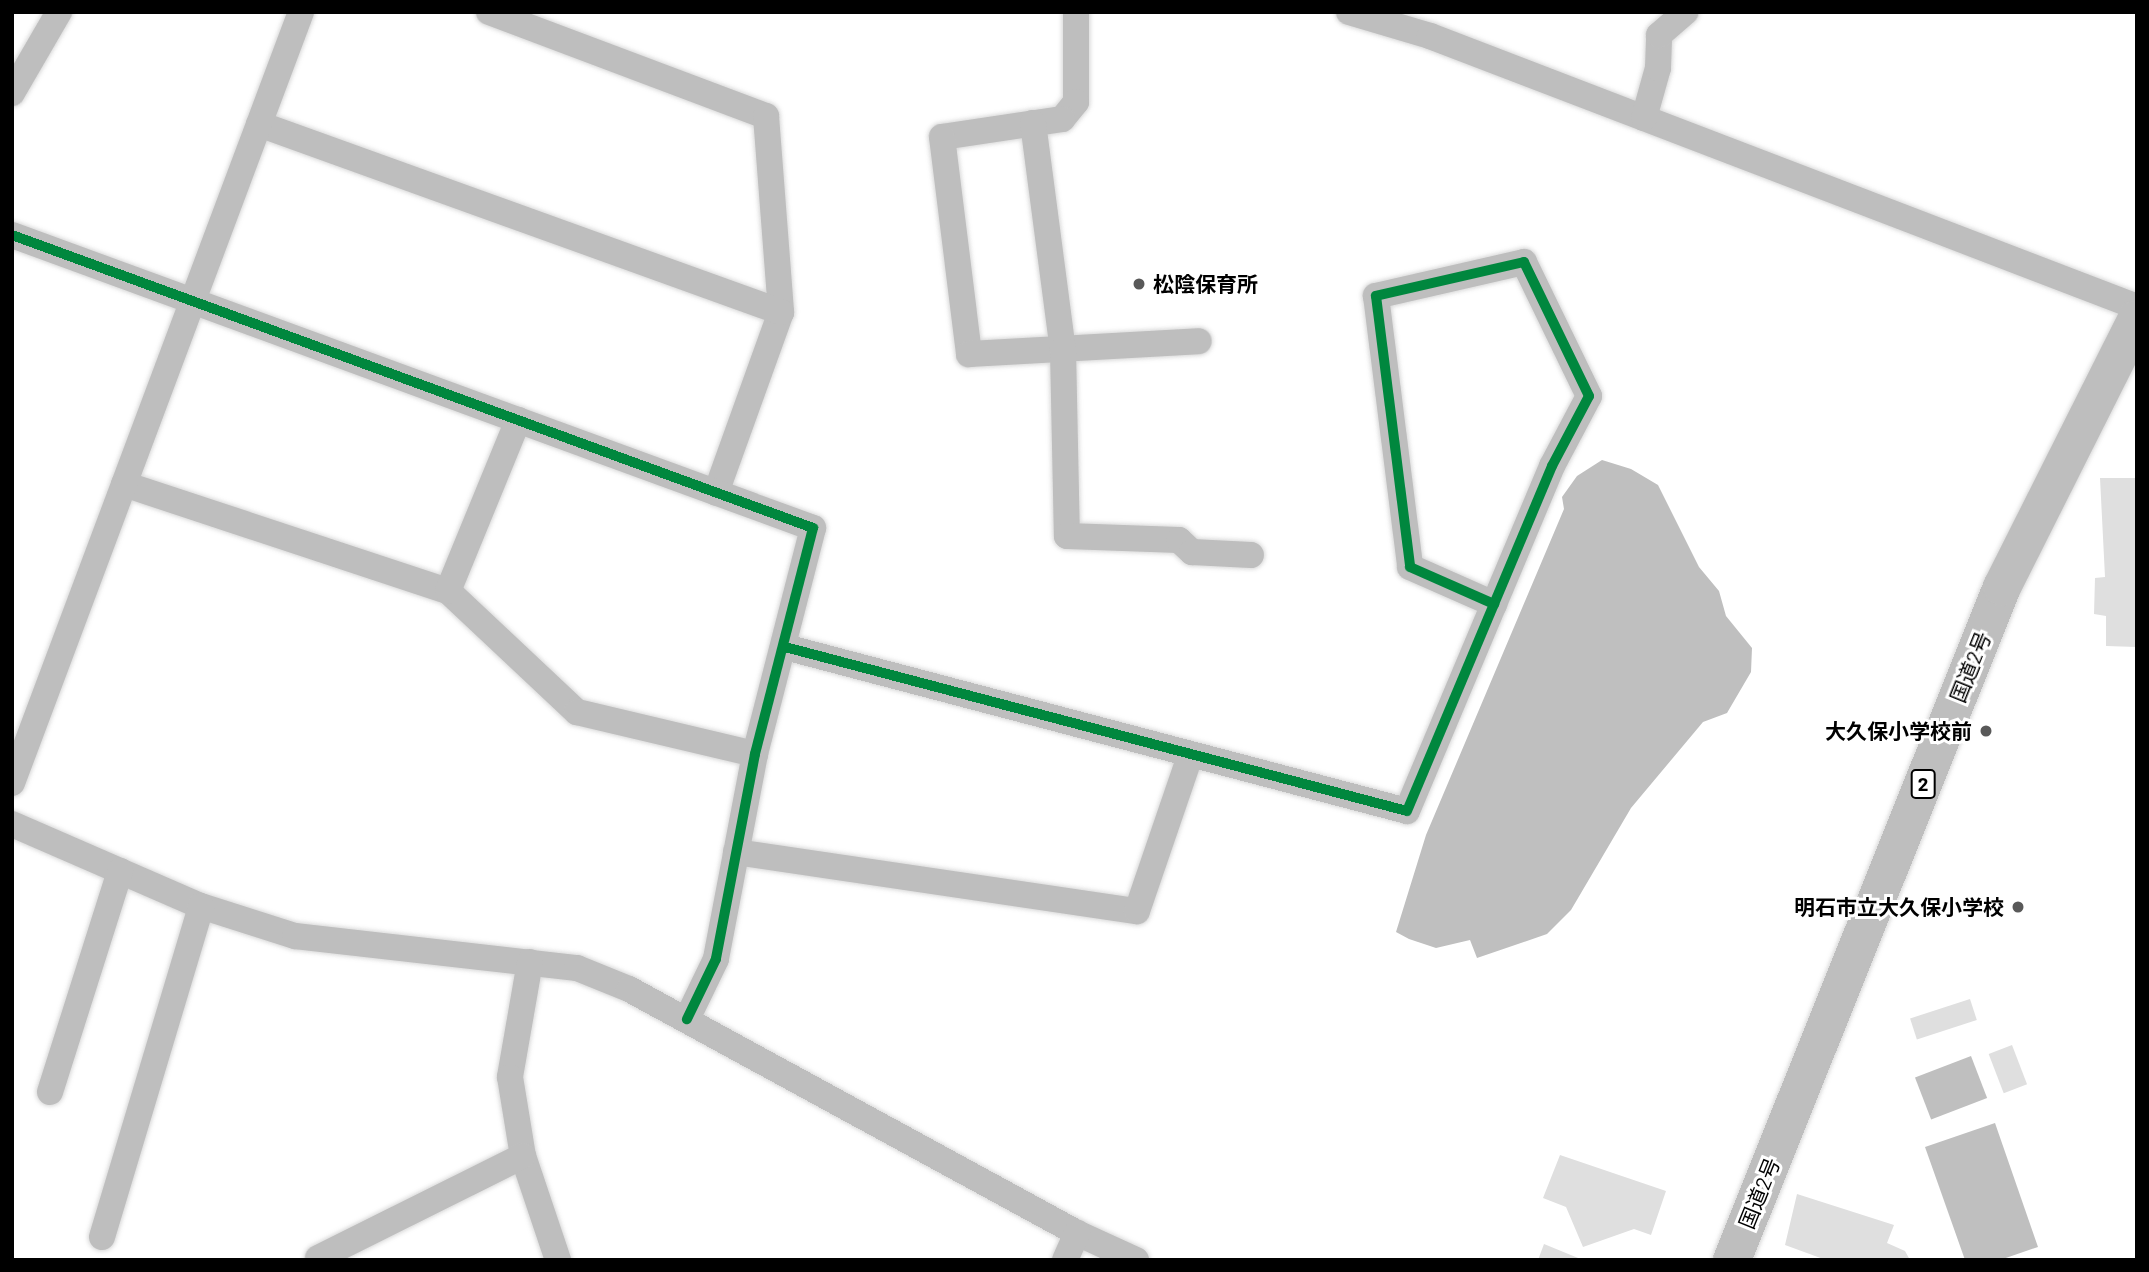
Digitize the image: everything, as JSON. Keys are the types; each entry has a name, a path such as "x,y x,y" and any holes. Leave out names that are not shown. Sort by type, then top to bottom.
{"highway":[{"name":"国道2号","path":"1732,1260 2002,587 2137,318"}],"street":[{"path":"12,783 301,12"},
{"path":"489,12 766,116 781,312 716,493"},
{"path":"1076,12 1076,102 1062,119 942,137 968,354 1199,341"},
{"path":"1349,12 1430,36 2137,307"},
{"path":"1644,118 1658,68 1659,35 1685,12"},
{"path":"12,93 50,15"},
{"path":"1032,123 1063,350 1067,536 1179,540 1192,552 1251,555"},
{"path":"259,124 781,312"},
{"path":"12,235 813,528 785,647 755,754 716,959 687,1019"},
{"path":"785,647 1407,811 1494,604 1552,466 1589,396 1524,262 1376,296 1410,567 1494,604"},
{"path":"448,591 518,420"},
{"path":"124,484 448,591 577,712 755,754"},
{"path":"736,852 1137,911 1191,756"},
{"path":"12,824 201,906 295,936 577,968 687,1019 1077,1233 1136,1260"},
{"path":"50,1092 120,871"},
{"path":"102,1237 201,906"},
{"path":"530,962 510,1077 523,1156 558,1260"},
{"path":"318,1258 523,1156"},
{"path":"1065,1260 1077,1233"}],"shaded area":[{"path":"1602,460 1631,469 1658,485 1699,567 1719,591 1726,616 1752,648 1751,672 1727,713 1703,722 1631,808 1571,910 1547,934 1477,958 1470,940 1436,948 1409,939 1396,932 1426,835 1564,509 1562,497 1577,476"},
{"path":"1971,1056 1987,1098 1931,1120 1915,1078"},
{"path":"1995,1123 2038,1247 2000,1260 1965,1260 1925,1147"}],"building":[{"path":"2100,478 2137,478 2137,647 2106,646 2106,616 2094,614 2095,578 2105,577"},
{"path":"1970,999 1977,1020 1917,1039 1910,1018"},
{"path":"2012,1045 2027,1084 2004,1093 1989,1054"},
{"path":"1560,1155 1666,1191 1651,1235 1634,1229 1583,1247 1566,1207 1543,1198"},
{"path":"1797,1194 1894,1225 1887,1243 1905,1251 1910,1260 1826,1260 1785,1245"},
{"path":"1544,1244 1583,1260 1538,1260"}],"cycle path":[{"path":"12,235 813,528 755,754 716,959 687,1019"},
{"path":"785,647 1407,811 1552,466 1589,396 1524,262 1376,296 1410,567 1494,604"}],"place":[{"name":"松陰保育所","path":"1139,284"},
{"name":"大久保小学校前","path":"1986,731"},
{"name":"明石市立大久保小学校","path":"2018,907"}]}
